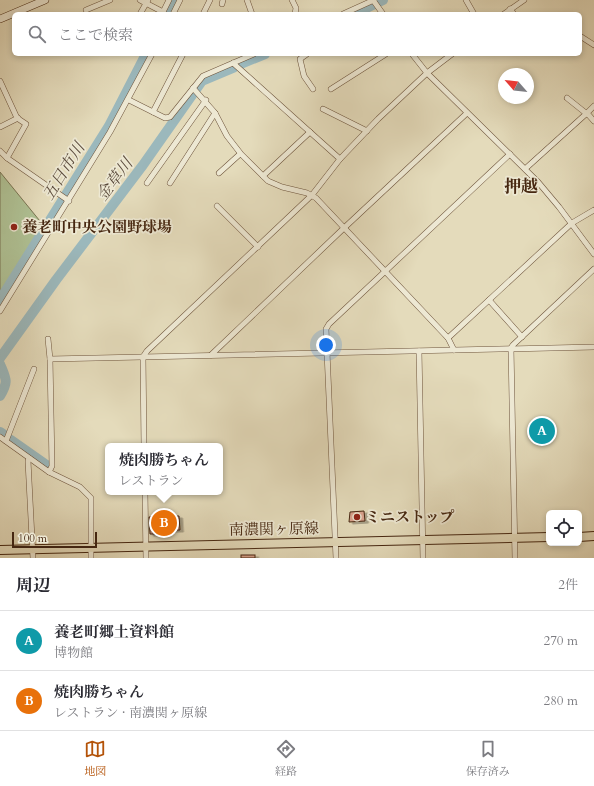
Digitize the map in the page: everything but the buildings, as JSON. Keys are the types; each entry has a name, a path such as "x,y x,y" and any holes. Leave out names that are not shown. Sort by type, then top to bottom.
{"main road":[{"path":"582,537 594,536"},
{"name":"南濃関ヶ原線","path":"0,550 546,538"}],"street":[{"path":"17,12 45,0"},
{"path":"86,10 110,0"},
{"path":"140,0 147,2 162,12"},
{"path":"163,12 169,0"},
{"path":"174,12 180,0"},
{"path":"204,12 210,0"},
{"path":"248,0 251,12"},
{"path":"292,0 296,8 295,12"},
{"path":"347,12 373,0 382,12"},
{"path":"466,0 473,12"},
{"path":"506,12 524,0"},
{"path":"141,12 147,2"},
{"path":"0,19 12,14"},
{"path":"582,37 594,45"},
{"path":"0,311 69,201 129,100 151,56"},
{"path":"153,112 182,56"},
{"path":"129,100 165,118 170,117 195,90 203,76 249,56"},
{"path":"304,56 300,59 304,76 313,89"},
{"path":"331,89 383,56"},
{"path":"413,56 426,73 525,169 572,223 594,254"},
{"path":"144,443 143,357 152,346 312,195 340,159 426,73 449,56"},
{"path":"233,63 340,159"},
{"path":"1,85 18,118 26,124 6,158"},
{"path":"195,90 206,100 215,113 227,136 240,154 268,181 282,187 312,195 448,338 454,350"},
{"path":"567,98 594,121"},
{"path":"147,183 206,100"},
{"path":"525,169 594,106"},
{"path":"323,109 367,131"},
{"path":"170,182 215,113"},
{"path":"211,356 344,228 467,113"},
{"path":"0,127 18,118"},
{"path":"263,176 310,132"},
{"path":"0,151 6,158 69,201"},
{"path":"218,173 240,154"},
{"path":"336,558 326,329 329,324 510,154"},
{"path":"217,206 258,247"},
{"path":"448,338 572,223 594,210"},
{"path":"515,558 511,348 594,269"},
{"path":"488,300 522,337"},
{"path":"48,339 50,359 52,466 49,472"},
{"path":"50,359 594,347"},
{"path":"419,351 423,558"},
{"path":"6,442 34,369"},
{"path":"0,437 49,472 80,487 91,498 91,558"},
{"path":"30,458 28,461 33,558"},
{"path":"145,495 146,558"}],"green space":[{"name":"養老町中央公園野球場","path":"0,172 44,226 0,295"}],"waterway":[{"name":"五日市川","path":"168,12 174,0"},
{"name":"金草川","path":"358,12 383,0"},
{"name":"五日市川","path":"0,300 109,126 145,56"},
{"name":"金草川","path":"238,65 260,56"},
{"name":"金草川","path":"0,358 56,280 143,165 202,81 233,68"},
{"name":"金草川","path":"0,364 6,380 5,387 0,396"},
{"name":"金草川","path":"0,432 6,436"},
{"name":"金草川","path":"11,440 48,466"}],"place":[{"name":"養老町中央公園野球場","path":"14,227"},
{"name":"養老町郷土資料館","path":"542,431"},
{"name":"ミニストップ","path":"357,517"},
{"name":"焼肉勝ちゃん","path":"164,523"}],"district":[{"name":"押越","path":"521,186"}]}
